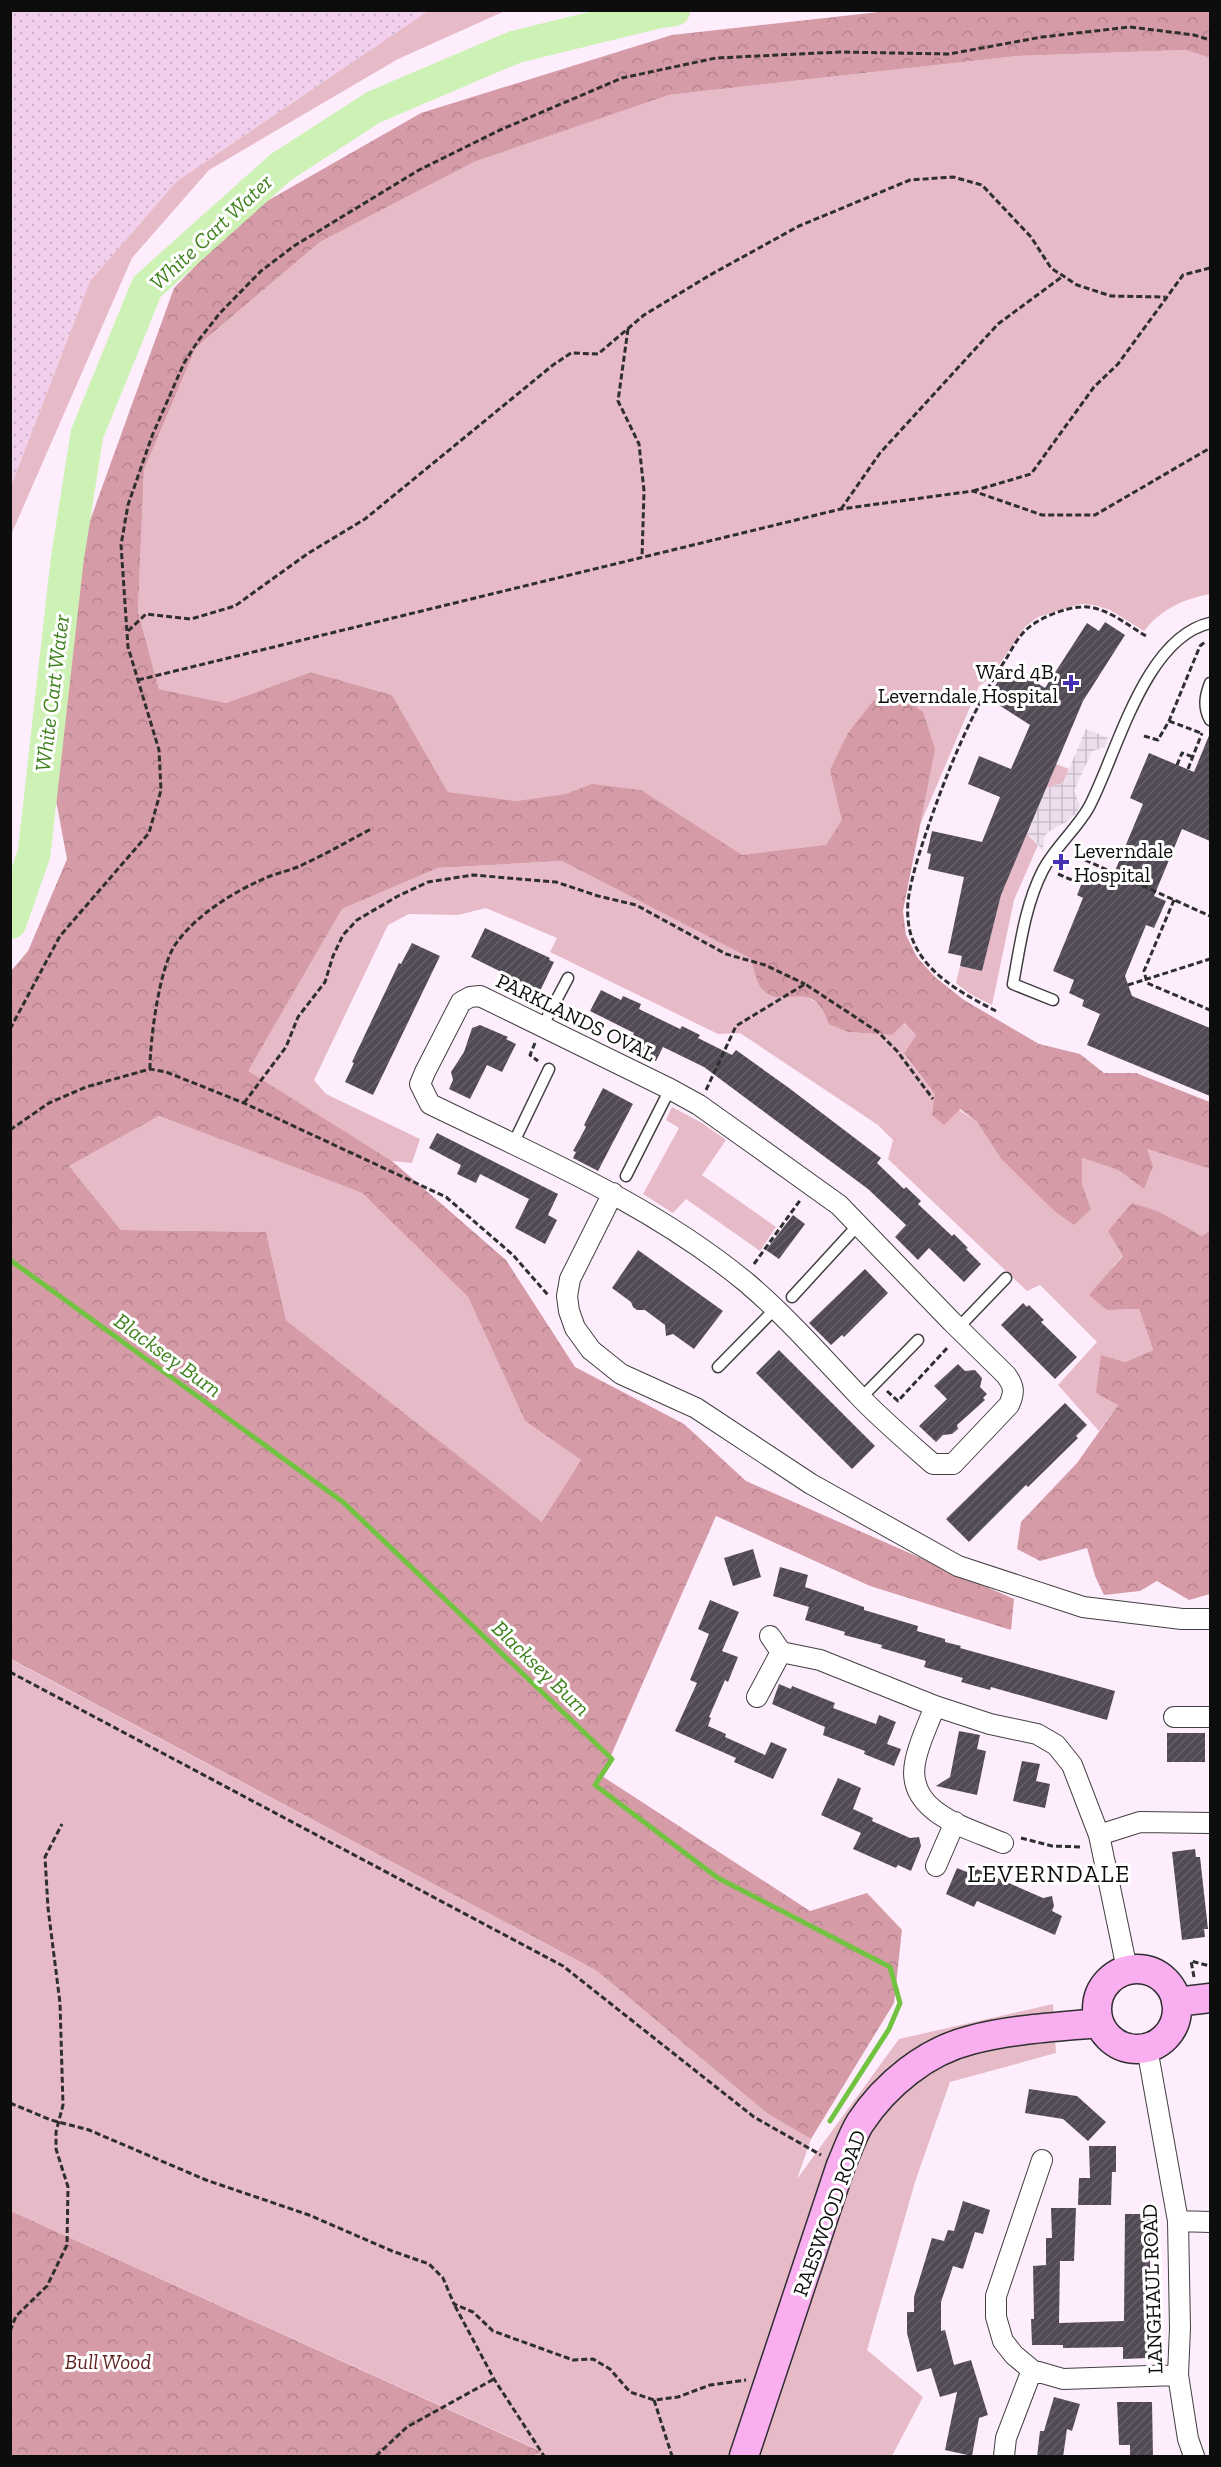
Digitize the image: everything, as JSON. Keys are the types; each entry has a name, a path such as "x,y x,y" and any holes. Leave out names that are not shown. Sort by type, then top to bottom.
{"street":[{"name":"PARKLANDS OVAL","path":"480,996 542,1027 699,1105 839,1205 1006,1375 1012,1383 1014,1393 1009,1405 953,1464 943,1466 933,1464 861,1398 742,1280 667,1224 613,1194 430,1104 420,1084 460,1002 470,997 480,996"},
{"path":"613,1194 570,1279 567,1296 575,1328 591,1350 621,1374 696,1408 811,1484 958,1566 1083,1607 1182,1619 1210,1619"},
{"path":"757,1697 776,1644 935,1706 990,1724 1037,1734 1056,1745 1072,1765 1100,1841 1127,1969"},
{"path":"935,1706 915,1762 915,1782 922,1799 928,1806 955,1822 1003,1843"},
{"path":"1174,1717 1210,1717"},
{"path":"936,1866 955,1822"},
{"path":"1100,1841 1140,1822 1210,1823"},
{"path":"1127,1969 1145,1969 1160,1975 1172,1988 1176,2002 1175,2021 1169,2033 1160,2042 1147,2049 1128,2049 1115,2044 1104,2034 1099,2024 1096,2005 1101,1989 1113,1975 1127,1969"},
{"path":"1176,2002 1210,1998"},
{"name":"RAESWOOD ROAD","path":"744,2457 841,2165 858,2125 877,2101 896,2080 939,2052 970,2040 1049,2028 1099,2024"},
{"name":"LANGHAUL ROAD","path":"1147,2049 1178,2221 1180,2328 1178,2375 1188,2439 1194,2457"},
{"path":"1041,2160 996,2296 996,2317 1003,2341 1014,2355 1032,2370 1063,2379 1178,2375"},
{"path":"1178,2221 1210,2222"},
{"path":"1004,2457 1006,2438 1032,2370"}],"lane":[{"path":"1053,1000 1013,984 1028,909 1044,868 1077,828 1090,805 1124,722 1161,659 1182,635 1197,626 1210,623"},
{"path":"1210,683 1205,709 1210,720"},
{"path":"542,1027 568,978"},
{"path":"513,1144 549,1069"},
{"path":"626,1176 670,1089"},
{"path":"792,1297 859,1224"},
{"path":"960,1330 1006,1278"},
{"path":"718,1367 774,1310"},
{"path":"861,1398 918,1340"}],"path":[{"path":"10,1029 60,936 149,833 161,790 159,750 128,647 121,545 128,505 152,436 183,363 220,313 261,271 294,246 419,170 500,130 622,78 716,58 840,52 949,54 1042,37 1130,27 1194,35 1210,40"},
{"path":"127,632 146,614 191,619 235,606 307,554 365,519 553,365 571,353 598,354 644,315 710,275 799,226 910,180 953,177 982,185 1031,237 1051,268 1077,285 1111,296 1165,297"},
{"path":"138,680 841,509 972,491 1031,474 1094,387 1118,363 1183,275 1210,268"},
{"path":"841,509 880,453 998,324 1063,276"},
{"path":"628,329 618,401 639,444 644,491 642,557"},
{"path":"972,491 1042,515 1095,515 1210,448"},
{"path":"996,1011 969,997 939,975 923,958 912,937 908,900 937,800 983,694 1027,629 1041,619 1073,608 1089,607 1108,613 1146,636"},
{"path":"1144,736 1158,740 1169,721 1200,646 1208,639"},
{"path":"1169,721 1210,737"},
{"path":"1188,770 1202,734"},
{"path":"1177,765 1182,753 1193,757"},
{"path":"150,1069 150,1043 163,977 173,947 192,923 261,879 302,866 373,828"},
{"path":"1085,860 1210,916"},
{"path":"244,1103 286,1047 298,1017 325,982 333,956 343,935 357,921 398,896 428,882 472,875 556,882 598,896 636,904 726,954 765,965 805,984 878,1032 897,1051 933,1099"},
{"path":"1174,900 1144,970 1147,983 1210,1010"},
{"path":"1128,985 1210,959"},
{"path":"699,1105 736,1026 805,984"},
{"path":"542,1027 530,1055 549,1069"},
{"path":"10,1130 49,1103 86,1087 150,1069 166,1072 244,1103 446,1197 513,1255 548,1295 567,1296"},
{"path":"742,1280 811,1185"},
{"path":"877,1382 898,1401 960,1330"},
{"path":"10,1672 563,1966 754,2117 841,2165"},
{"path":"10,2331 16,2316 47,2286 67,2245 68,2187 56,2149 56,2132 63,2105 60,2003 48,1908 45,1857 62,1824"},
{"path":"1003,1843 1011,1834 1052,1846 1100,1841"},
{"path":"10,2103 59,2123 89,2130 206,2180 309,2216 392,2252 429,2264 443,2278 454,2304 494,2379 544,2457"},
{"path":"454,2304 473,2312 493,2331 573,2360 593,2359 610,2369 630,2392 654,2400 678,2397 710,2385 740,2380 771,2380"},
{"path":"376,2457 406,2427 494,2379"},
{"path":"654,2400 672,2457"}],"shaded area":[{"path":"11,11 428,11 177,181 90,281 11,486"},
{"path":"428,11 505,11 398,59 209,170 132,258 11,535 11,486 90,281 177,181"},
{"path":"1186,50 1210,58 1210,594 1191,599 1165,611 1144,631 1110,610 1081,604 1038,617 1026,626 989,679 979,686 920,825 904,899 793,908 594,811 448,792 392,695 311,672 226,703 159,689 138,612 144,470 196,347 320,242 474,162 669,95 1017,56"},
{"path":"1086,729 1108,738 1105,747 1092,751 1074,791 1080,805 1077,812 1068,821 1048,832 1044,838 1043,851 1027,834 1046,788 1063,783"},
{"path":"1056,764 1069,769 1063,783 1046,788"},
{"path":"1027,834 1038,845 1014,900 992,1005 970,994 956,983 960,966 982,971 1001,895"},
{"path":"562,861 751,958 762,988 777,997 805,995 824,1008 848,1032 892,1035 903,1023 916,1035 904,1055 935,1094 977,1122 1001,1159 1053,1210 1091,1209 1082,1183 1082,1158 1118,1170 1144,1189 1147,1149 1210,1169 1210,1230 1202,1236 1160,1212 1113,1267 1107,1310 1139,1309 1153,1350 1125,1362 1102,1356 1118,1405 1099,1431 1058,1385 1097,1342 1040,1285 1027,1291 888,1159 893,1140 878,1125 740,1033 718,1034 550,952 557,938 486,908 458,915 409,914 388,925 314,1080 326,1094 420,1139 412,1163 392,1161 247,1072 342,909 438,868"},
{"path":"672,1107 702,1123 726,1140 702,1175 776,1227 760,1251 686,1199 673,1213 643,1194 679,1128 666,1120"},
{"path":"159,1116 362,1193 468,1297 525,1421 581,1460 542,1523 286,1320 266,1232 121,1230 69,1166"},
{"path":"10,1659 597,1971 768,2114 811,2139 797,2179 899,2039 1053,2004 1056,2053 950,2082 915,2182 867,2350 923,2397 892,2456 531,2456 541,2451 11,2211"}],"green space":[{"path":"897,10 1210,11 1210,58 1186,50 1017,56 669,95 474,162 320,242 196,347 144,470 138,612 159,689 226,703 311,672 392,695 448,792 517,801 566,794 592,784 641,790 742,855 826,845 842,820 830,770 848,733 874,700 902,697 923,712 935,749 903,911 906,935 917,957 935,977 964,1000 1039,1044 1080,1054 1104,1073 1136,1073 1210,1102 1210,1169 1147,1149 1153,1166 1144,1189 1118,1170 1082,1158 1082,1183 1091,1209 1074,1225 1053,1210 1001,1159 977,1122 960,1109 944,1125 932,1115 935,1094 904,1054 916,1035 904,1023 892,1035 848,1032 829,1024 822,1009 814,1001 806,997 770,995 762,989 750,958 562,861 438,868 342,909 248,1071 392,1161 506,1260 575,1367 684,1424 746,1481 1014,1599 1011,1630 870,1586 716,1516 602,1776 810,1911 867,1893 902,1930 894,2003 811,2139 768,2114 597,1971 11,1659 11,971 28,951 67,859 52,779 53,623 174,288 248,212 421,113 672,35","holes":["159,1116 362,1193 468,1297 525,1421 581,1460 542,1522 286,1320 266,1232 121,1230 69,1166"]},
{"path":"1132,1203 1160,1212 1202,1236 1210,1230 1210,1594 1189,1600 1157,1581 1140,1591 1104,1595 1095,1576 1087,1548 1040,1561 1017,1549 1021,1522 1077,1463 1118,1405 1096,1393 1101,1355 1125,1362 1153,1350 1139,1309 1107,1310 1089,1295 1123,1256 1108,1231"},
{"name":"Bull Wood","path":"11,2211 542,2452 531,2456 11,2456"}],"building":[{"path":"1105,622 1125,635 1083,701 1001,895 982,971 960,966 962,956 948,953 964,877 928,869 931,854 927,853 932,831 982,842 1000,797 968,784 979,756 1011,769 1030,725 988,698 1001,676 1005,678 1012,667 1045,688 1087,623 1099,631"},
{"path":"1210,733 1210,841 1182,829 1154,896 1166,901 1154,928 1146,925 1125,976 1132,996 1210,1028 1210,1096 1087,1045 1100,1014 1082,1006 1084,1000 1069,993 1074,980 1053,971 1083,898 1077,895 1088,868 1112,878 1143,804 1130,798 1149,753 1194,772"},
{"path":"485,928 550,958 549,960 554,962 540,991 471,957"},
{"path":"412,943 440,956 373,1095 345,1082 354,1063 352,1062 399,963 401,964"},
{"path":"601,990 621,1000 623,996 641,1004 639,1009 680,1029 682,1026 700,1035 698,1038 732,1055 736,1050 789,1088 881,1158 877,1163 904,1189 906,1187 921,1201 918,1204 952,1236 954,1234 981,1264 964,1282 929,1248 918,1260 895,1237 906,1225 868,1189 704,1067 663,1047 656,1061 627,1047 634,1033 590,1011"},
{"path":"480,1025 508,1037 506,1039 516,1044 502,1072 487,1065 470,1099 449,1089 453,1080 451,1072 464,1052 472,1028"},
{"path":"603,1088 633,1104 598,1171 573,1158 576,1152 573,1151"},
{"path":"437,1133 558,1194 548,1215 557,1220 545,1244 515,1228 529,1199 480,1174 476,1183 457,1174 461,1165 429,1148"},
{"path":"793,1215 805,1224 779,1259 766,1250"},
{"path":"638,1250 723,1311 694,1349 673,1334 666,1336 665,1325 645,1310 637,1310 631,1302 612,1288"},
{"path":"865,1269 888,1293 844,1337 842,1335 831,1345 809,1323"},
{"path":"1023,1303 1027,1307 1029,1305 1044,1320 1041,1322 1077,1357 1055,1379 1001,1325"},
{"path":"779,1350 875,1446 852,1469 756,1373"},
{"path":"958,1364 965,1371 975,1370 982,1378 980,1387 987,1394 983,1398 985,1400 957,1425 958,1429 952,1434 943,1435 936,1442 919,1426 947,1399 934,1386"},
{"path":"1065,1403 1087,1425 1076,1436 1078,1438 1028,1487 1026,1485 969,1542 946,1519"},
{"path":"753,1549 761,1577 733,1586 724,1558"},
{"path":"780,1567 808,1575 805,1587 864,1607 864,1610 918,1626 917,1631 945,1639 945,1642 961,1646 960,1648 1115,1691 1107,1720 991,1687 990,1690 961,1682 963,1678 924,1667 926,1661 881,1648 882,1645 844,1635 845,1632 805,1620 809,1607 773,1596"},
{"path":"710,1600 739,1612 722,1651 738,1657 728,1682 725,1680 709,1717 711,1718 708,1726 726,1734 725,1737 765,1755 771,1742 787,1749 773,1779 734,1762 736,1758 675,1731 697,1683 690,1680 709,1634 698,1629"},
{"path":"779,1684 791,1689 792,1686 835,1703 833,1708 876,1724 879,1715 896,1722 887,1744 901,1749 894,1766 864,1754 865,1751 823,1735 825,1727 772,1704"},
{"path":"959,1731 980,1735 977,1749 986,1751 977,1795 936,1786 950,1777"},
{"path":"1167,1733 1205,1733 1205,1762 1167,1762"},
{"path":"1022,1761 1040,1764 1036,1781 1050,1784 1045,1808 1013,1801"},
{"path":"838,1778 861,1788 853,1809 873,1818 872,1821 910,1838 919,1837 921,1846 911,1871 898,1865 896,1868 853,1849 861,1833 821,1815"},
{"path":"1195,1849 1196,1857 1200,1857 1208,1929 1204,1929 1205,1937 1182,1940 1172,1852"},
{"path":"970,1866 1043,1898 1052,1896 1054,1906 1052,1911 1062,1916 1055,1935 977,1901 974,1907 946,1894 957,1868 967,1872"},
{"path":"1029,2089 1077,2096 1106,2122 1088,2141 1063,2119 1025,2113"},
{"path":"1089,2146 1116,2146 1116,2172 1112,2172 1111,2205 1078,2205 1079,2178 1090,2178"},
{"path":"963,2201 990,2210 983,2234 975,2232 963,2269 953,2266 941,2302 941,2331 945,2330 954,2365 971,2360 988,2415 979,2418 972,2456 945,2450 957,2392 940,2397 931,2368 917,2372 907,2333 907,2312 914,2312 914,2297 932,2238 944,2241 948,2230 954,2231"},
{"path":"1051,2208 1076,2208 1074,2261 1060,2261 1059,2323 1124,2321 1125,2214 1150,2214 1148,2358 1123,2359 1123,2347 1063,2348 1063,2345 1032,2345 1033,2266 1046,2265 1046,2238 1052,2238"},
{"path":"1054,2397 1080,2404 1072,2431 1067,2429 1063,2457 1037,2457 1040,2431 1044,2431"},
{"path":"1117,2402 1152,2402 1153,2457 1130,2457 1130,2445 1119,2445"}],"waterway":[{"name":"White Cart Water","path":"10,923 34,854 67,561 87,434 147,287 281,167 374,107 515,47 674,10"},
{"name":"Blacksey Burn","path":"10,1260 343,1502 612,1759 595,1785 718,1878 890,1967 900,2003 889,2029 830,2121"}],"place":[{"name":"Ward 4B, Leverndale Hospital","path":"1071,683"},
{"name":"Leverndale Hospital","path":"1061,862"}],"district":[{"name":"LEVERNDALE","path":"1049,1873"}]}
